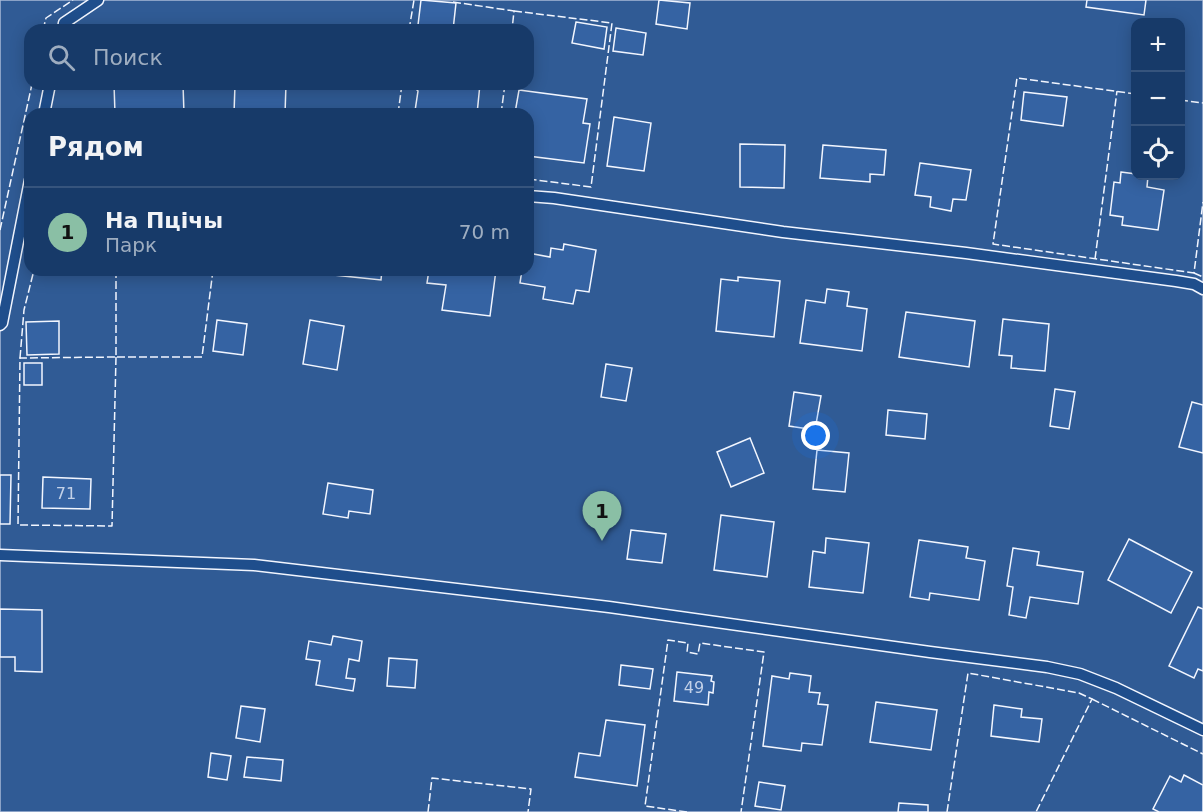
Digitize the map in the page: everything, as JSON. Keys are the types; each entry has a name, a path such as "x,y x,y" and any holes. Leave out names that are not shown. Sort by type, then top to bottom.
{"lane":[{"path":"64,24 99,0"},
{"path":"45,108 49,90"},
{"path":"534,196 783,232 1165,279 1194,284 1203,289"},
{"path":"0,325 24,211"},
{"path":"0,555 254,565 609,607 1047,667 1080,674 1116,688 1203,730"}],"shaded area":[{"path":"0,0 1203,0 1203,812 0,812"}],"building":[{"path":"421,0 456,3 454,24 418,24"},
{"path":"659,0 690,3 687,29 656,24"},
{"path":"1087,0 1146,0 1144,15 1086,7"},
{"path":"576,22 607,27 604,49 572,43"},
{"path":"616,28 646,33 643,55 613,51"},
{"path":"114,90 183,90 184,108 115,108"},
{"path":"235,90 286,90 285,108 234,108"},
{"path":"479,90 478,108 415,108 418,91"},
{"path":"519,90 587,99 583,123 590,124 584,163 534,157 534,108 516,108"},
{"path":"1024,92 1067,97 1063,126 1021,120"},
{"path":"614,117 651,123 644,171 607,166"},
{"path":"740,144 785,145 784,188 740,187"},
{"path":"823,145 886,150 884,175 870,174 870,182 820,178"},
{"path":"920,163 971,170 966,200 953,199 951,211 930,207 931,197 915,195"},
{"path":"1121,172 1131,173 1131,180 1148,180 1147,187 1164,190 1158,230 1122,225 1123,217 1110,215 1114,182 1120,183"},
{"path":"564,244 596,250 589,292 576,290 573,304 543,299 545,287 520,283 521,276 534,276 534,254 550,257 551,248 563,250"},
{"path":"343,276 381,276 381,280"},
{"path":"428,276 495,276 490,316 442,310 446,285 427,283"},
{"path":"738,277 780,281 774,337 716,331 721,279 738,281"},
{"path":"827,289 849,292 847,306 867,309 862,351 800,343 806,300 825,303"},
{"path":"906,312 975,321 969,367 899,357"},
{"path":"1003,319 1049,324 1045,371 1011,368 1012,356 999,355"},
{"path":"217,320 247,324 243,355 213,351"},
{"path":"310,320 344,326 337,370 303,364"},
{"path":"59,321 59,354 27,355 26,322"},
{"path":"24,363 42,363 42,385 24,385"},
{"path":"606,364 632,368 626,401 601,397"},
{"path":"1055,389 1075,392 1069,429 1050,426"},
{"path":"794,392 821,396 815,430 789,426"},
{"path":"1192,402 1203,405 1203,453 1179,447"},
{"path":"888,410 927,414 925,439 886,435"},
{"path":"750,438 764,473 731,487 717,452"},
{"path":"817,450 849,453 845,492 813,489"},
{"path":"0,475 11,475 10,524 0,524"},
{"path":"43,477 91,479 90,509 42,508"},
{"path":"328,483 373,490 370,514 349,511 348,518 323,514"},
{"path":"721,515 774,522 767,577 714,570"},
{"path":"631,530 666,534 662,563 627,559"},
{"path":"826,538 869,543 863,593 809,587 813,551 825,553"},
{"path":"1129,539 1192,572 1171,613 1108,580"},
{"path":"919,540 968,547 966,558 985,561 979,600 930,593 929,600 910,597"},
{"path":"1013,548 1039,552 1037,565 1083,572 1078,604 1030,597 1026,618 1009,615 1013,587 1007,586"},
{"path":"1198,607 1203,609 1203,671 1198,669 1194,678 1169,666"},
{"path":"0,609 42,610 42,672 15,671 15,657 0,657"},
{"path":"333,636 362,641 359,661 349,659 346,678 355,679 353,691 316,685 320,661 306,659 309,641 331,645"},
{"path":"389,658 417,660 415,688 387,686"},
{"path":"621,665 653,669 650,689 619,685"},
{"path":"677,672 712,676 713,693 709,692 708,705 674,701"},
{"path":"790,673 811,676 809,692 820,693 818,704 828,705 822,745 802,743 801,751 763,746 772,676 789,679"},
{"path":"876,702 937,710 931,750 870,742"},
{"path":"994,705 1022,709 1021,717 1042,719 1039,742 991,736"},
{"path":"241,706 265,709 260,742 236,738"},
{"path":"606,720 645,725 637,786 575,777 579,753 600,756"},
{"path":"211,753 231,756 227,780 208,777"},
{"path":"247,757 283,760 281,781 244,777"},
{"path":"1184,775 1203,785 1203,812 1159,812 1153,809 1170,776 1181,782"},
{"path":"759,782 785,786 781,810 755,806"},
{"path":"899,803 928,805 928,812 898,812"}],"fence":[{"path":"44,24 46,18 73,0"},
{"path":"410,24 414,0"},
{"path":"453,2 514,11 513,24"},
{"path":"514,11 612,23 591,187 534,180"},
{"path":"1131,93 1017,78 993,244 1194,273 1203,202"},
{"path":"27,108 31,90"},
{"path":"399,108 401,90"},
{"path":"502,108 504,90"},
{"path":"1095,259 1117,91"},
{"path":"1185,101 1203,103"},
{"path":"0,230 24,120"},
{"path":"1194,273 1203,277"},
{"path":"20,358 24,310 32,276"},
{"path":"116,276 116,357 202,357 212,276"},
{"path":"116,357 112,526 18,525 20,358 116,357"},
{"path":"687,812 645,806 668,640 688,643 687,652 698,654 700,643 764,652 741,812"},
{"path":"947,812 968,673 1079,693 1092,699 1036,812"},
{"path":"1092,699 1203,754"},
{"path":"428,812 432,778 531,789 528,812"}],"place":[{"name":"На Пцічы","path":"602,541"}]}
